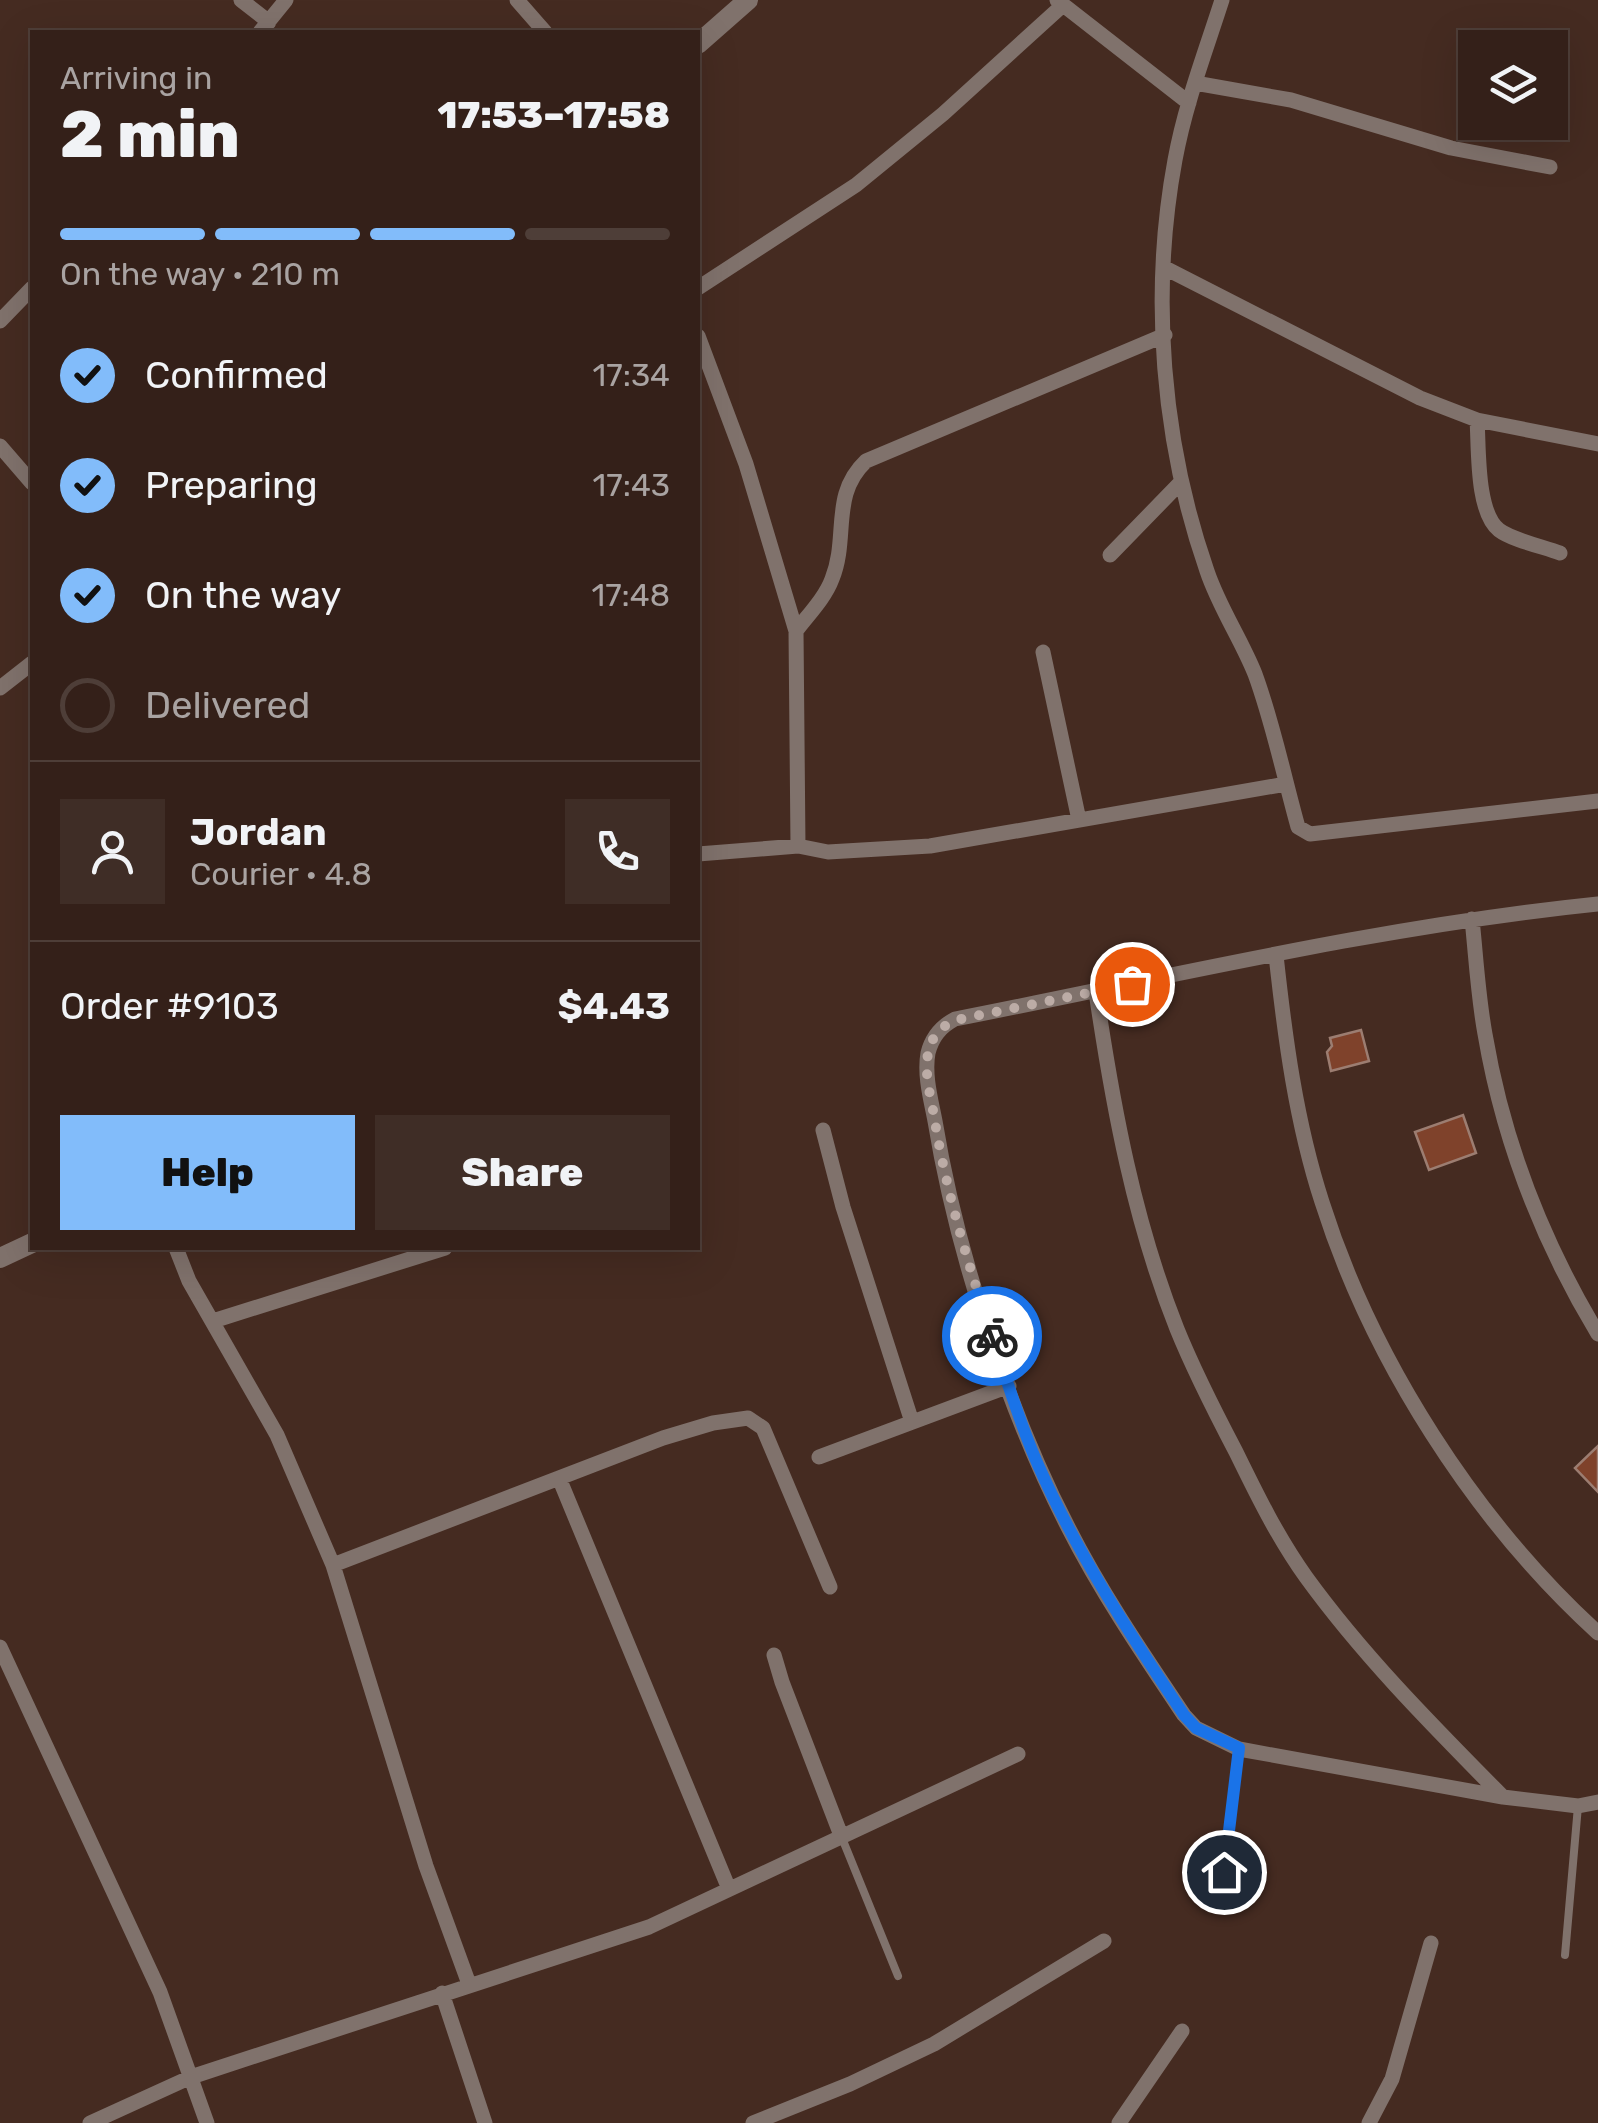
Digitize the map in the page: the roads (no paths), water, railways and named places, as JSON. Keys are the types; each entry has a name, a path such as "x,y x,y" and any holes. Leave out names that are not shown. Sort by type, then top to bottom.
{"street":[{"path":"241,0 265,27 286,0"},
{"path":"517,0 542,30"},
{"path":"700,42 748,0"},
{"path":"1222,0 1175,161 1163,267 1168,415 1181,482 1207,572 1257,680 1298,827 1310,834 1598,801"},
{"path":"700,287 856,185 944,114 1060,3 1189,103"},
{"path":"1195,83 1292,100 1451,148 1550,167"},
{"path":"1163,267 1372,374 1477,420 1598,444"},
{"path":"0,321 30,290"},
{"path":"796,631 832,579 842,532 845,488 866,462 1164,335"},
{"path":"700,341 746,464 796,631 798,846"},
{"path":"1477,420 1483,501 1488,514 1499,530 1560,553"},
{"path":"0,446 30,481"},
{"path":"1110,554 1181,482"},
{"path":"1042,652 1079,820"},
{"path":"0,688 30,666"},
{"path":"700,854 798,846 828,852 892,850 1286,784"},
{"path":"1598,904 1472,920 1276,955 956,1020 937,1033 928,1056 942,1165 1008,1386 1038,1464 1068,1528 1138,1646 1196,1728 1239,1748 1502,1797 1578,1806 1598,1802"},
{"path":"1472,920 1484,1032 1514,1155 1534,1208 1598,1334"},
{"path":"1276,955 1287,1051 1310,1158 1322,1202 1378,1338 1431,1430 1496,1521 1561,1600 1598,1634"},
{"path":"1096,992 1120,1140 1136,1204 1178,1331 1219,1419 1282,1540 1327,1605 1409,1702 1502,1797"},
{"path":"823,1130 843,1207 912,1422"},
{"path":"0,1258 30,1244"},
{"path":"177,1250 189,1281 277,1435 333,1565 426,1866 469,1984"},
{"path":"212,1322 440,1250"},
{"path":"818,1457 1008,1386"},
{"path":"333,1565 688,1430 748,1418 763,1428 830,1587"},
{"path":"559,1478 729,1889"},
{"path":"0,1647 6,1678 160,1992 207,2123"},
{"path":"774,1655 842,1838"},
{"path":"90,2123 191,2077 649,1927 1018,1754"},
{"path":"753,2123 850,2084 934,2044 1104,1941"},
{"path":"1369,2123 1392,2079 1431,1943"},
{"path":"442,1993 485,2123"},
{"path":"1119,2123 1182,2031"}],"lane":[{"path":"1224,1872 1239,1748"},
{"path":"1565,1955 1578,1806"},
{"path":"842,1838 898,1976"}]}
